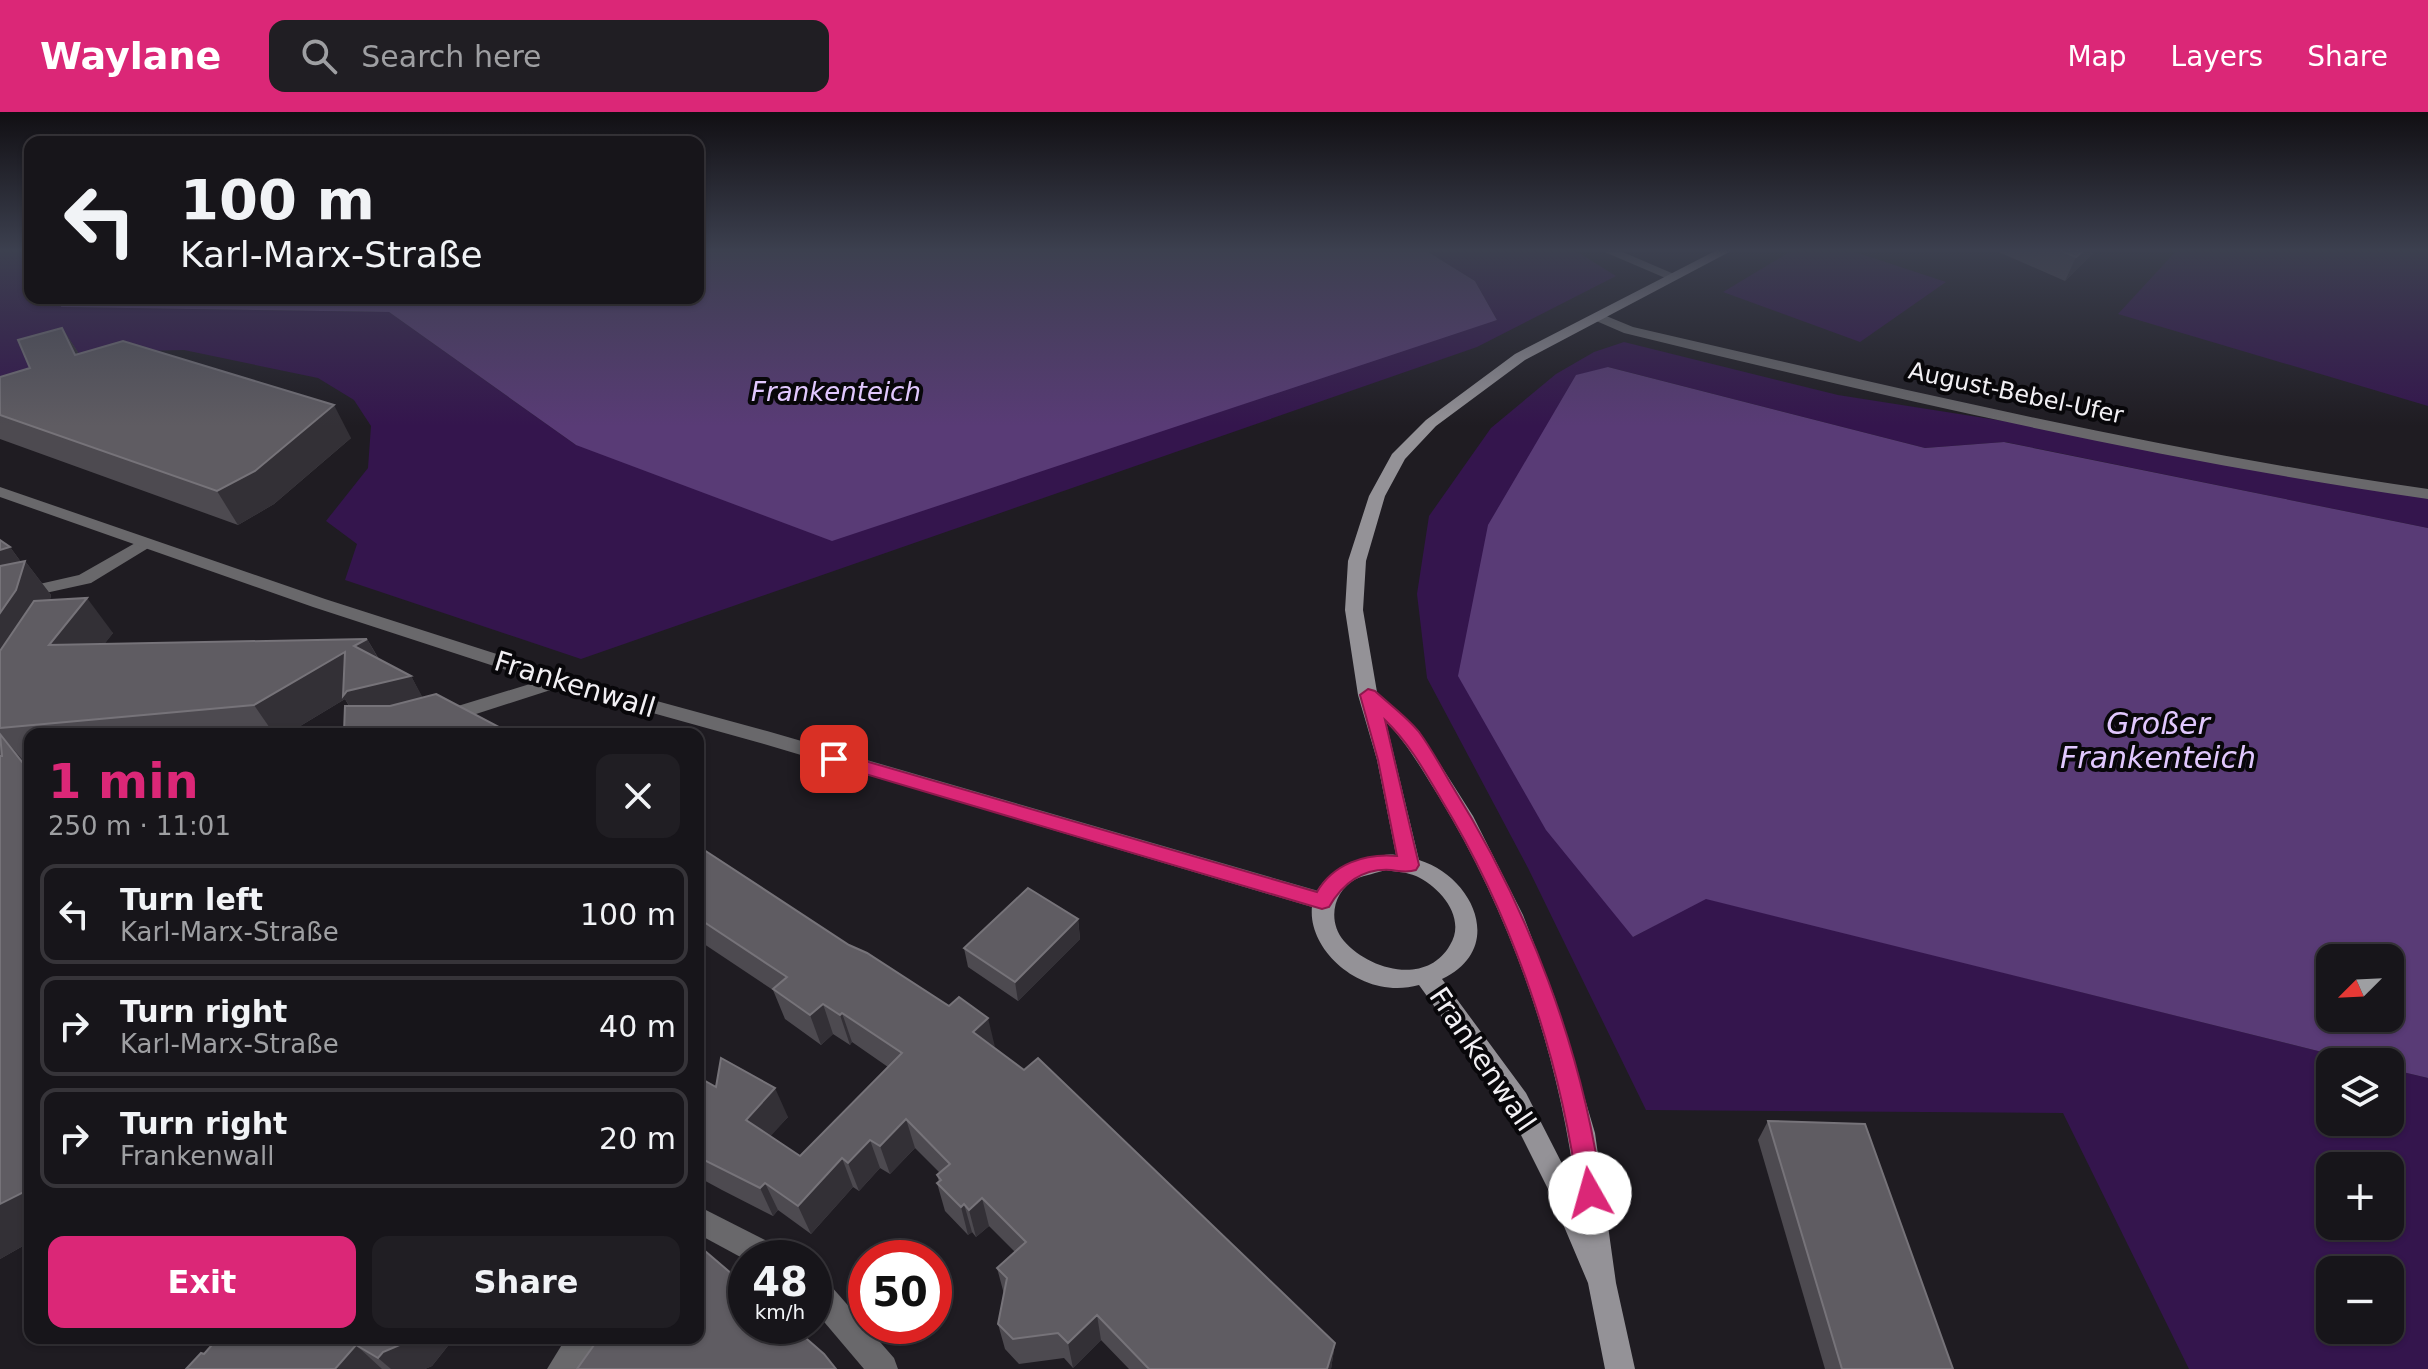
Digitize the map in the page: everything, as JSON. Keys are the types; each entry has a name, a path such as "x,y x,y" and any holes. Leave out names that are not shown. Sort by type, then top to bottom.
{"main road":[{"path":"1409,865 1387,760 1368,695 1355,622 1357,561 1377,496 1398,457 1438,417 1520,357 1615,309"},
{"path":"1368,695 1412,736 1465,822 1512,915 1543,998 1582,1133 1602,1283"},
{"path":"1322,901 1331,885 1345,873 1365,865 1386,862 1409,865 1432,874 1452,889 1464,907 1468,928 1463,949 1448,965 1426,976"},
{"name":"Frankenwall","path":"1322,901 1320,919 1325,938 1338,955 1356,968 1379,977 1403,980 1426,976 1517,1101 1560,1185 1602,1283 1620,1369"}],"street":[{"name":"August-Bebel-Ufer","path":"1599,317 1629,330 2080,433 2324,480 2428,494"},
{"name":"Frankenwall","path":"0,492 559,681 767,738 1322,901"},
{"path":"0,598 85,579 144,543"},
{"path":"68,605 85,579"},
{"path":"421,724 559,681"},
{"path":"704,1222 737,1240"},
{"path":"832,1309 883,1369"},
{"path":"562,1369 580,1344"}],"shaded area":[{"path":"0,309 389,312 576,445 1497,320 1491,309 1552,309 1477,347 581,659 345,580 357,544 326,521 368,468 371,426 354,400 318,378 184,350 90,352 0,378"},
{"path":"1769,309 1908,309 1860,342"},
{"path":"2123,309 2428,309 2428,406 2118,314"},
{"path":"1624,342 1838,395 2080,433 2428,494 2428,528 2005,442 1925,448 1608,367 1633,937 1705,898 2316,1051 2316,1136 2404,1136 2404,1072 2428,1078 2428,1369 2189,1369 2063,1113 1646,1110 1528,868 1427,678 1417,594 1429,516 1491,428 1556,374 1594,352"}],"water":[{"name":"Frankenteich","path":"170,309 1491,309 1497,320 832,541 576,445 389,312"},
{"name":"Großer Frankenteich","path":"1608,367 1925,448 2004,442 2428,528 2428,1078 2404,1072 2404,1048 2316,1048 2316,1051 1706,899 1633,937 1546,830 1458,676 1488,525 1576,375"}],"building":[{"path":"62,328 75,355 123,341 334,405 255,471 217,491 0,415 0,377 30,368 18,340"},
{"path":"0,540 10,547 0,550"},
{"path":"25,561 16,590 0,613 0,566"},
{"path":"87,598 49,645 367,639 354,646 411,676 347,691 343,696 345,652 254,705 0,728 0,651 34,601"},
{"path":"436,694 501,728 344,728 345,706 390,706"},
{"path":"0,734 24,764 24,1192 0,1204 0,756"},
{"path":"704,850 949,1006 959,997 988,1018 973,1032 1024,1070 1038,1058 1335,1343 1327,1369 1149,1369 1097,1315 1068,1343 1058,1333 1013,1339 998,1324 1007,1278 997,1268 1026,1242 982,1198 969,1210 964,1204 961,1207 937,1183 941,1180 937,1175 950,1164 906,1119 880,1146 870,1140 848,1163 842,1158 798,1206 765,1183 760,1188 704,1160 704,1080 716,1087 721,1058 775,1088 746,1120 800,1156 902,1053 823,1004 810,1015 773,989 787,977 704,922"},
{"path":"1028,888 1078,919 1015,982 964,948"},
{"path":"1768,1121 1865,1124 1953,1369 1842,1369"},
{"path":"704,1250 728,1271 728,1344 813,1344 836,1369 577,1369 595,1344 704,1344"},
{"path":"213,1344 402,1344 383,1352 378,1358 356,1345 335,1369 186,1369 201,1353 204,1354"}],"route":[{"path":"834,759 1322,901 1331,885 1345,873 1365,865 1386,862 1409,865 1387,760 1368,695 1412,736 1465,822 1512,915 1543,998 1582,1133 1590,1193"}]}
